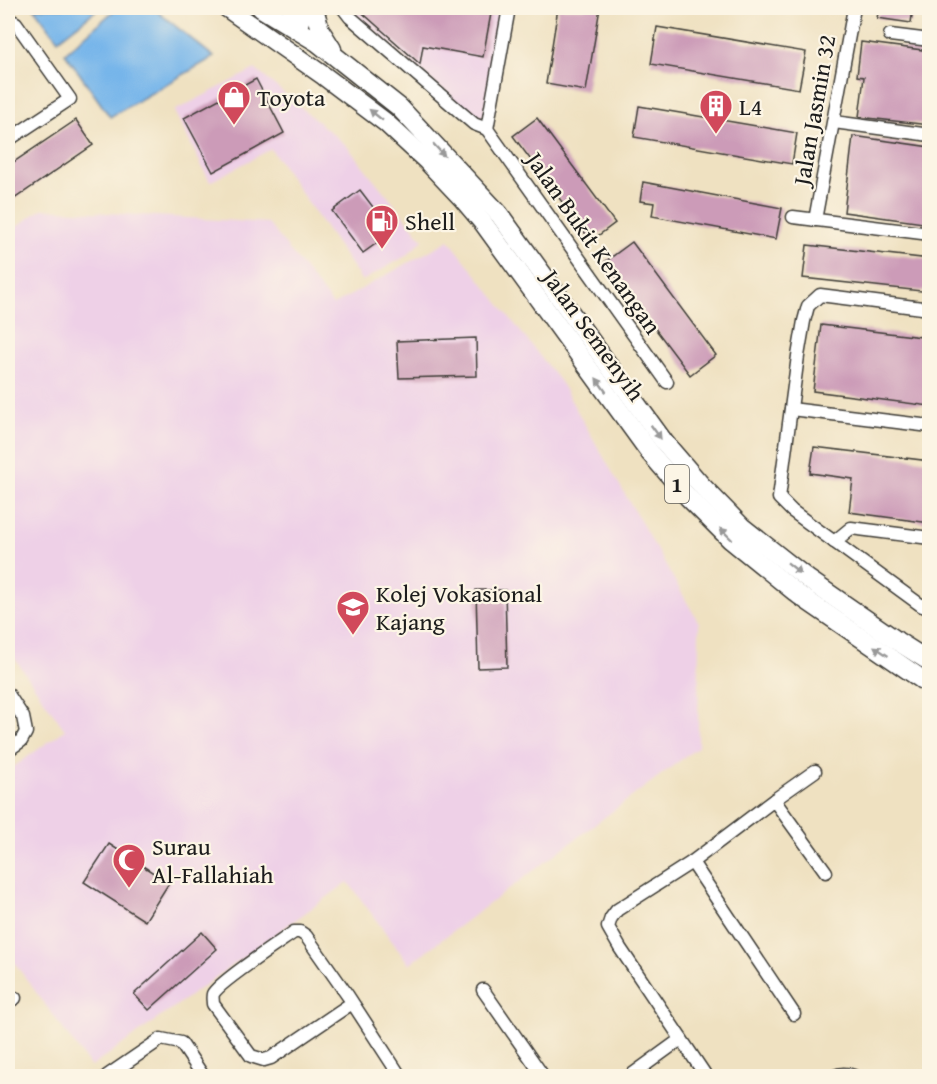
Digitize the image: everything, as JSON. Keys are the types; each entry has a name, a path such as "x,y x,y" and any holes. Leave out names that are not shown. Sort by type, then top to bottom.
{"main road":[{"name":"Jalan Semenyih","path":"227,8 356,99 427,161 484,224 651,454 730,539 799,595 930,684"},
{"name":"Jalan Semenyih","path":"261,8 291,23 399,107 499,214 664,442 701,485 742,527 809,580 930,662"},
{"path":"314,8 320,30 327,43 348,67"},
{"path":"256,29 291,23 298,58"}],"street":[{"path":"291,23 306,8"},
{"path":"343,8 350,17 474,124 487,129 509,8"},
{"name":"Jalan Jasmin 32","path":"815,220 854,8"},
{"path":"8,19 16,23 70,99 8,140"},
{"path":"891,35 930,40"},
{"path":"834,122 930,135"},
{"name":"Jalan Bukit Kenangan","path":"487,129 667,382"},
{"path":"793,217 930,234"},
{"path":"930,309 820,295 808,306 798,356 779,498 792,511 834,542 922,606 930,608"},
{"path":"791,409 930,426"},
{"path":"834,542 851,528 930,538"},
{"path":"8,694 23,717 26,732 21,741 8,750"},
{"path":"706,1077 620,948 608,927 611,918 617,910 692,862 815,771"},
{"path":"774,800 826,872"},
{"path":"692,862 794,1014"},
{"path":"352,1003 271,1058 264,1060 251,1056 213,1004 213,995 217,988 249,963 294,932 300,932 306,936 352,1003 400,1077"},
{"path":"483,990 543,1077"},
{"path":"107,1077 161,1039 181,1043 203,1077"},
{"path":"630,1077 681,1040"},
{"path":"835,1077 839,1074 849,1074 854,1077"}],"shaded area":[{"path":"349,8 503,8 484,118 471,115"},
{"path":"255,69 346,145 423,240 406,256 362,281 271,149 210,182 174,111"},
{"name":"Kolej Vokasional Kajang","path":"42,209 268,223 333,305 449,240 561,383 699,623 698,747 409,964 348,882 91,1067 8,954 8,771 65,730 8,649 8,233"}],"water":[{"path":"34,8 99,8 58,40"},
{"path":"117,8 153,8 214,57 110,117 65,53"}],"building":[{"path":"357,8 492,8 483,57 423,46 420,64"},
{"path":"558,8 600,8 586,91 546,84"},
{"path":"879,8 913,8 911,23 877,18"},
{"path":"657,27 806,52 799,89 651,64"},
{"path":"861,42 930,51 930,125 859,117 864,77 857,76"},
{"name":"Toyota","path":"256,79 284,133 213,172 184,118"},
{"name":"L4","path":"639,106 797,133 792,164 634,137"},
{"path":"537,118 615,223 591,241 513,136"},
{"path":"76,120 93,145 8,203 8,166"},
{"path":"853,136 930,147 930,224 844,212"},
{"path":"643,182 782,208 776,239 652,216 654,203 640,201"},
{"path":"360,190 392,232 363,253 332,211"},
{"path":"632,242 716,355 690,375 605,262"},
{"path":"807,245 930,259 930,292 803,278"},
{"path":"821,325 930,338 930,406 813,391"},
{"path":"476,338 477,376 399,378 397,341"},
{"path":"814,447 930,461 930,523 849,512 853,479 810,473"},
{"path":"476,590 505,590 507,667 478,668"},
{"path":"109,844 169,883 145,921 84,882"},
{"path":"202,932 217,949 149,1010 134,994"}],"place":[{"name":"Toyota","path":"234,126"},
{"name":"L4","path":"716,135"},
{"name":"Shell","path":"382,250"},
{"name":"Kolej Vokasional Kajang","path":"353,636"},
{"name":"Surau Al-Fallahiah","path":"129,889"}]}
